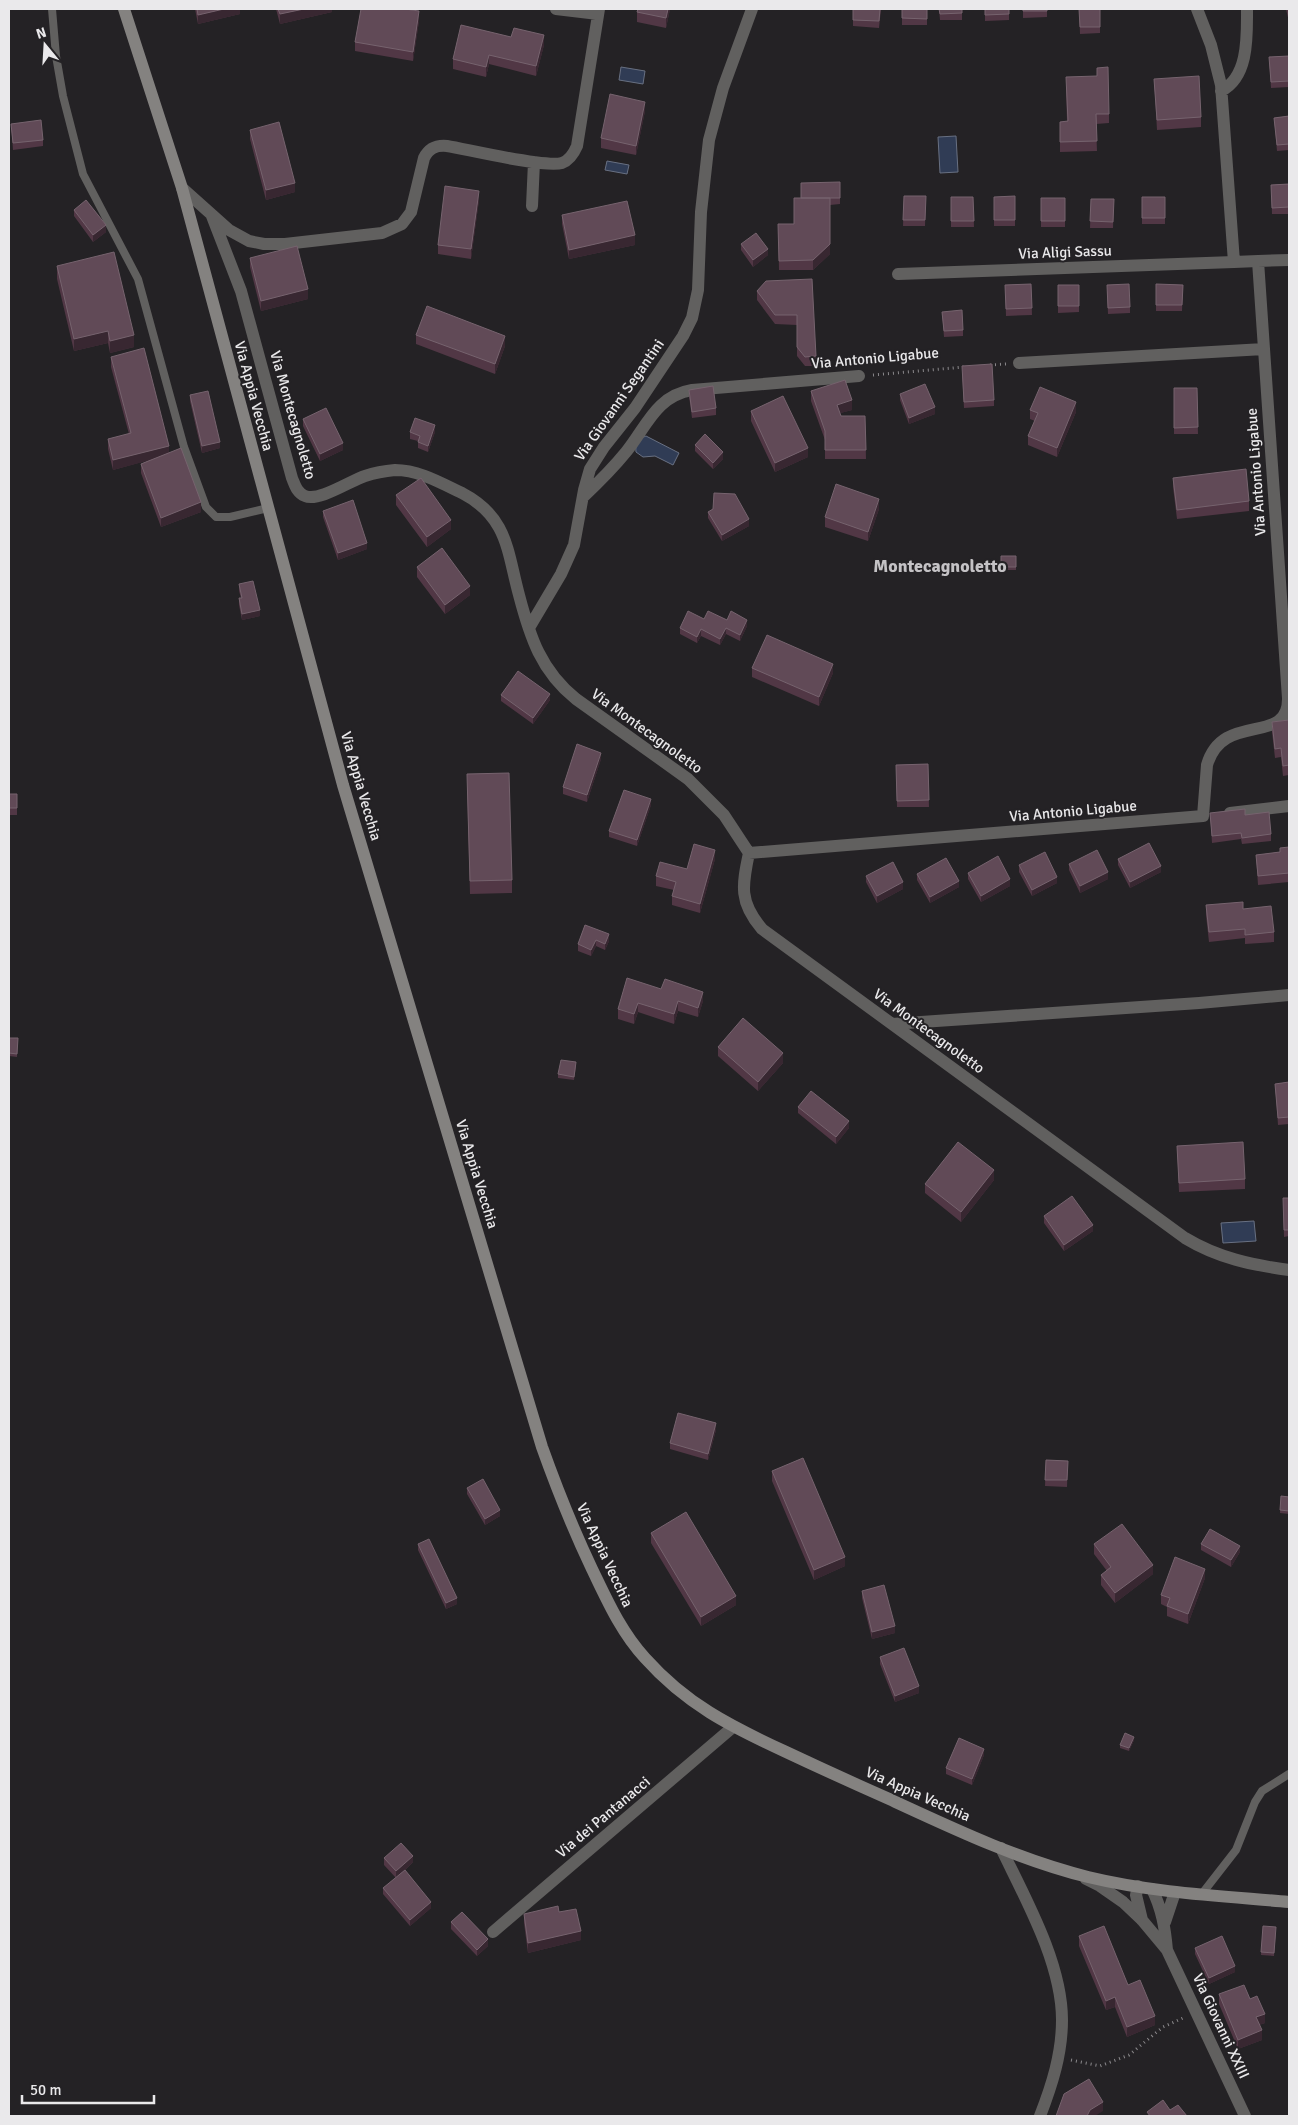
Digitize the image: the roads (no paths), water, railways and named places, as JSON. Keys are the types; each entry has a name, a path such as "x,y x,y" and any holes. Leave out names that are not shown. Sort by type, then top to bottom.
{"main road":[{"name":"Via Appia Vecchia","path":"124,9 182,188 343,785 554,1481 602,1590 630,1638 652,1666 678,1689 699,1707 733,1727 841,1778 1001,1848 1079,1875 1152,1889 1289,1902"}],"street":[{"path":"182,188 212,216 236,234 248,240 264,244 286,244 377,234 397,228 407,219 414,207 424,158 436,146 447,146 550,164 567,161 575,151 579,140 598,12 556,9"},
{"name":"Via Giovanni Segantini","path":"529,628 561,574 571,552 577,533 587,476 593,463 635,408 692,318 698,290 702,203 709,140 723,88 752,9"},
{"path":"1197,9 1211,45 1221,91 1234,262"},
{"path":"1221,91 1235,81 1242,68 1247,9"},
{"path":"532,206 534,162"},
{"name":"Via Montecagnoletto","path":"212,216 242,291 292,478 299,492 306,496 315,497 372,474 398,470 430,478 465,495 487,510 500,527 509,550 529,628 545,665 565,690 688,779 724,815 749,853 743,880 743,895 753,919 762,929 1185,1238 1214,1254 1233,1260 1289,1270"},
{"name":"Via Aligi Sassu","path":"898,274 1289,260"},
{"path":"1019,363 1264,349 1258,261"},
{"name":"Via Antonio Ligabue","path":"749,853 1203,816 1207,764 1218,744 1237,732 1276,724 1285,715 1287,709 1285,574 1264,349"},
{"name":"Via Antonio Ligabue","path":"582,497 626,451 659,406 671,396 692,390 859,376"},
{"path":"1203,816 1289,806"},
{"path":"892,1024 1289,995"},
{"name":"Via dei Pantanacci","path":"493,1932 733,1727"},
{"path":"1001,1848 1043,1942 1057,1982 1062,2018 1058,2058 1040,2116"},
{"path":"1079,1875 1100,1886 1142,1920 1167,1950"},
{"path":"1138,1886 1136,1895 1142,1920"},
{"path":"1152,1889 1165,1924 1167,1950"},
{"path":"1165,1924 1175,1892"},
{"name":"Via Giovanni XXIII","path":"1167,1950 1245,2116"}],"lane":[{"path":"52,9 56,56 63,96 83,174 138,279 184,447 206,507 216,517 230,517 268,508"},
{"path":"1201,1895 1236,1850 1255,1802 1262,1791 1289,1774"}],"water":[{"path":"621,67 645,71 643,84 619,80"},
{"path":"956,136 958,172 940,173 938,137"},
{"path":"607,161 629,165 627,174 605,170"},
{"path":"646,436 679,453 673,465 655,456 643,457 636,452 638,442"},
{"path":"1254,1221 1256,1241 1223,1243 1221,1223"}],"district":[{"name":"Montecagnoletto","path":"940,566"}]}
